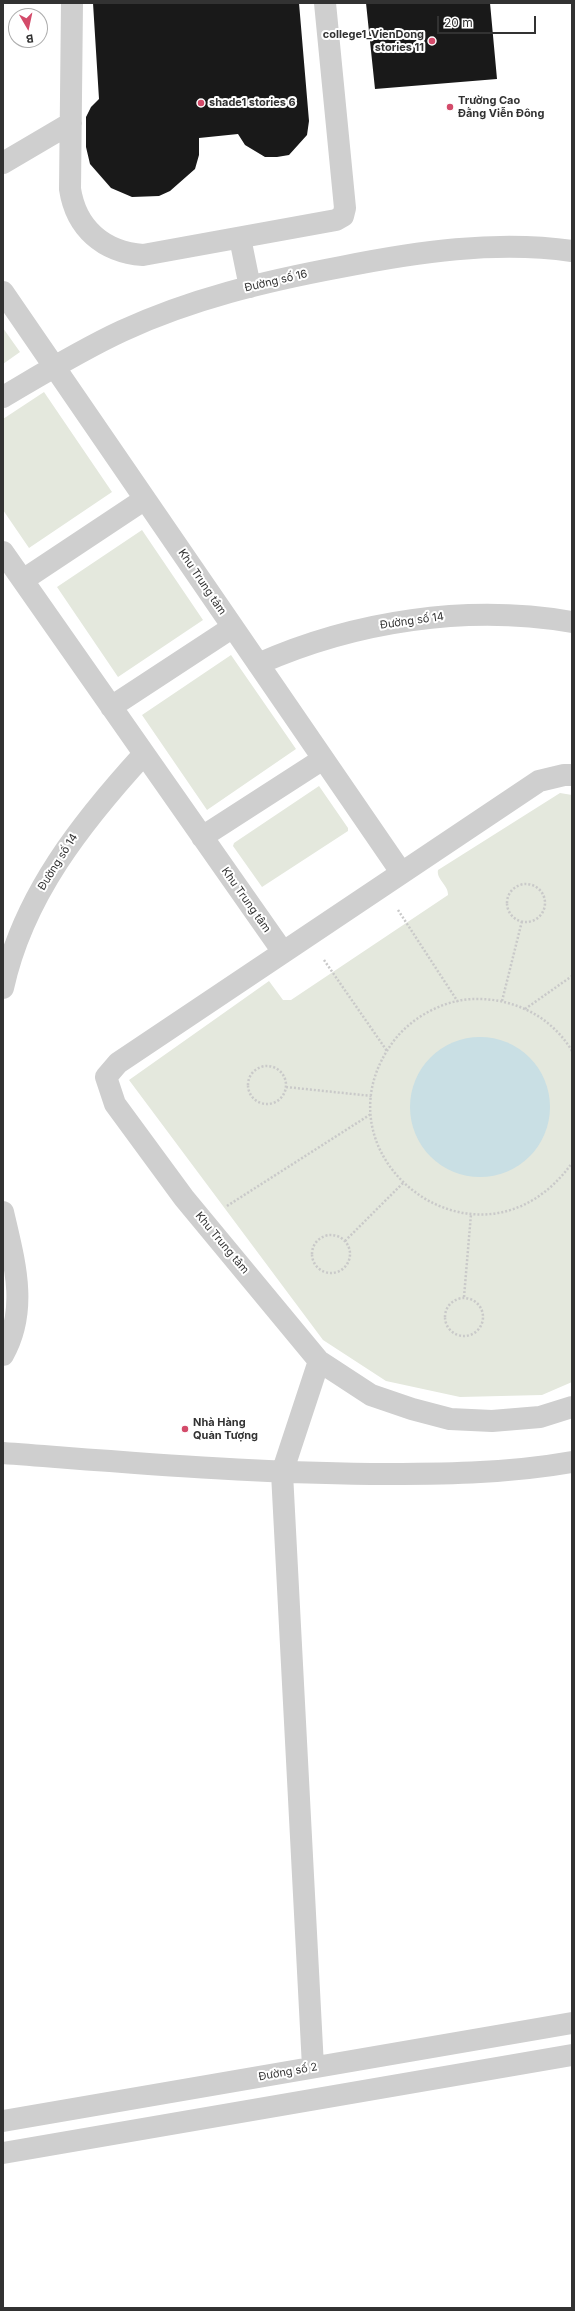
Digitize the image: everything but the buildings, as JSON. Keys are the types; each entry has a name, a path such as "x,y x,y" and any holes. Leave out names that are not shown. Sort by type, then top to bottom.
{"street":[{"path":"72,3 70,189 73,206 83,225 105,245 124,253 143,255 336,220 343,216 345,208 325,3"},
{"path":"3,164 71,122"},
{"path":"240,238 250,287"},
{"name":"Đường số 16","path":"3,397 54,366 122,331 150,320 250,287 287,277 385,258 432,252 519,248 572,251"},
{"name":"Khu Trung tâm","path":"3,292 401,872"},
{"path":"23,580 145,499"},
{"name":"Khu Trung tâm","path":"3,552 282,952"},
{"name":"Đường số 14","path":"258,664 294,648 326,637 405,622 488,614 536,616 572,622"},
{"path":"111,707 233,627"},
{"name":"Đường số 14","path":"3,988 22,928 55,866 93,811 144,754"},
{"path":"202,837 323,759"},
{"name":"Khu Trung tâm","path":"572,775 564,775 539,781 118,1063 106,1077 115,1104 204,1221 319,1361 371,1395 412,1409 450,1419 492,1421 540,1417 572,1407"},
{"path":"3,1212 14,1262 18,1304 14,1330 3,1355"},
{"path":"313,2068 282,1473 319,1361"},
{"path":"3,1453 282,1473 450,1474 540,1468 572,1462"},
{"name":"Đường số 2","path":"3,2120 572,2023"},
{"path":"3,2153 572,2055"}],"path":[{"path":"524,884 533,885 543,893 546,905 537,919 528,922 522,921 511,915 507,907 508,898 518,886 524,884"},
{"path":"382,886 458,1002"},
{"path":"502,1001 522,921"},
{"path":"307,936 387,1051"},
{"path":"524,1009 572,976"},
{"path":"572,1051 551,1025 524,1009 502,1001 474,999 434,1009 410,1024 387,1051 378,1071 372,1096 371,1114 377,1142 383,1155 403,1183 421,1198 434,1205 462,1213 471,1214 505,1212 532,1201 555,1184 572,1163"},
{"path":"271,1065 284,1075 286,1087 281,1099 266,1104 252,1097 248,1082 256,1069 271,1065"},
{"path":"286,1087 372,1096"},
{"path":"204,1221 371,1114"},
{"path":"345,1241 403,1183"},
{"path":"464,1297 471,1214"},
{"path":"327,1235 337,1235 345,1241 350,1249 350,1255 345,1267 334,1273 324,1272 316,1267 312,1252 316,1241 327,1235"},
{"path":"464,1297 475,1301 481,1308 483,1314 483,1321 478,1330 467,1336 458,1335 450,1330 444,1319 448,1304 456,1299 464,1297"}],"shaded area":[{"path":"3,328 20,352 3,364"},
{"path":"44,392 112,492 29,548 3,510 3,419"},
{"path":"142,530 203,620 118,677 57,587"},
{"path":"231,655 296,749 207,810 142,715"},
{"path":"319,786 348,828 348,831 262,887 233,846 234,843"},
{"path":"560,793 572,795 572,1382 542,1395 460,1397 386,1381 323,1340 129,1080 269,981 283,1000 291,1000 448,895 447,889 439,876 438,870"},
{"path":"487,1037 513,1045 534,1063 545,1080 549,1093 549,1121 545,1134 538,1146 524,1161 507,1172 494,1176 473,1177 447,1169 426,1151 415,1134 411,1121 410,1100 418,1074 436,1053 453,1042 466,1038"}],"place":[{"name":"college1_VienDong stories 11","path":"432,41"},
{"name":"shade1 stories 6","path":"201,103"},
{"name":"Trường Cao Đằng Viễn Đông","path":"450,107"},
{"name":"Nhà Hàng Quản Tượng","path":"185,1429"}]}
